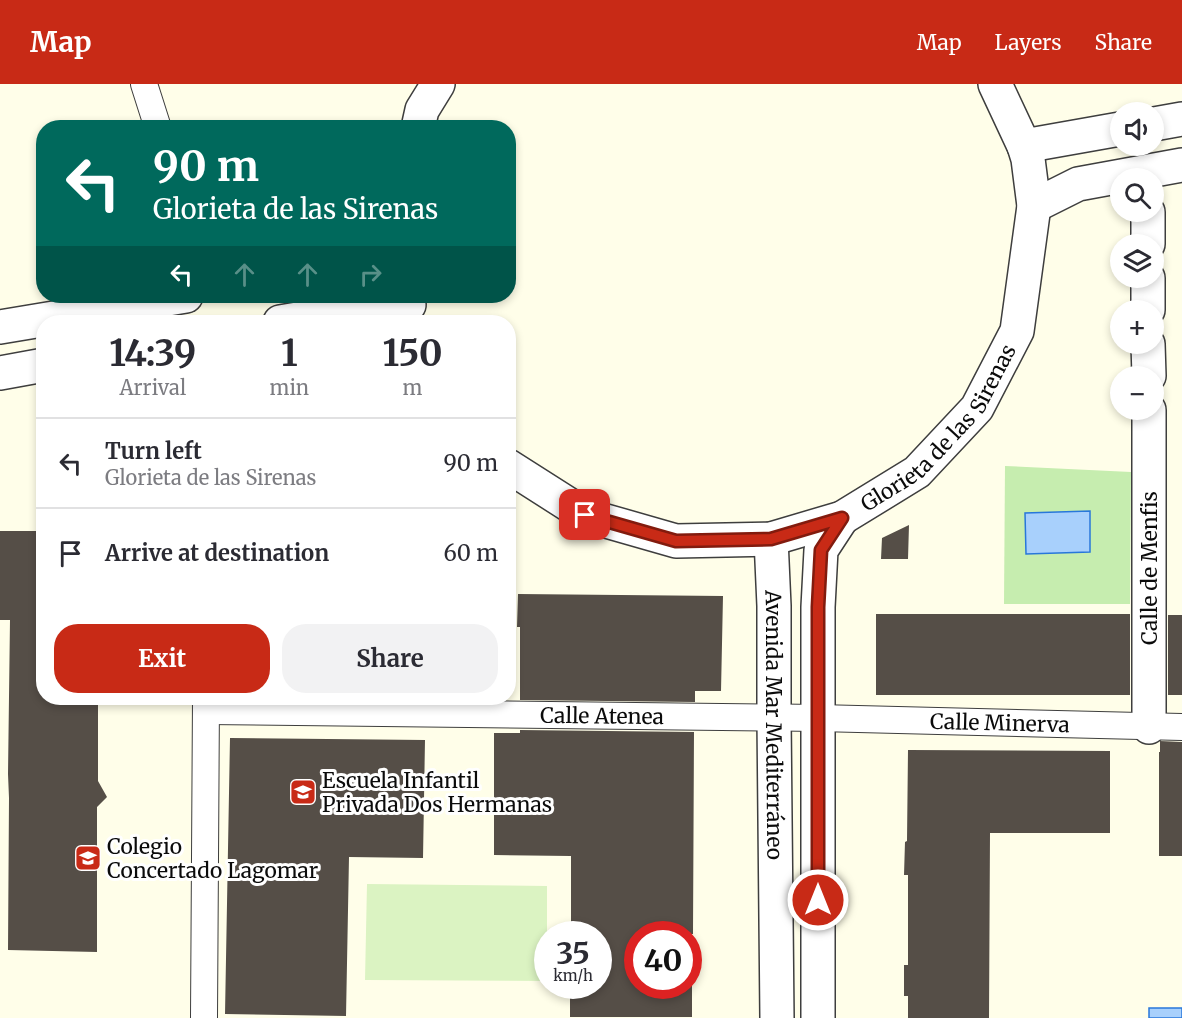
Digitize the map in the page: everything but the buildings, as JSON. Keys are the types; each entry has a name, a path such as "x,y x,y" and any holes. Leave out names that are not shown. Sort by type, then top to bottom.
{"street":[{"path":"144,84 155,120"},
{"path":"420,120 422,110 438,84"},
{"name":"Glorieta de las Sirenas","path":"516,471 585,515 676,541 771,539 842,518 917,472 977,408 1017,331 1034,206 1028,159 1024,146 995,84"},
{"path":"1164,122 1182,119"},
{"path":"1024,146 1110,131"},
{"path":"1164,170 1182,165"},
{"path":"1034,206 1078,184 1110,180"},
{"path":"72,315 144,303"},
{"path":"321,315 362,308 411,308"},
{"path":"0,327 36,321"},
{"path":"0,373 36,366"},
{"name":"Calle de Menfis","path":"1149,420 1149,727"},
{"name":"Avenida Mar Mediterráneo","path":"818,1018 818,607 821,550 842,518"},
{"name":"Avenida Mar Mediterráneo","path":"771,539 774,606 777,1018"},
{"path":"204,1018 206,705"},
{"name":"Calle Atenea","path":"247,705 818,718"},
{"name":"Calle Minerva","path":"818,718 1182,727"}],"green space":[{"path":"1005,466 1131,472 1130,604 1004,604"},
{"path":"367,884 547,886 547,921 534,921 534,981 365,980"}],"water":[{"path":"1090,511 1090,552 1026,554 1025,513"},
{"path":"1149,1008 1182,1008 1182,1018 1149,1018"}],"place":[{"name":"Escuela Infantil Privada Dos Hermanas","path":"303,792"},
{"name":"Colegio Concertado Lagomar","path":"88,858"}],"route":[{"path":"585,515 676,541 771,539 842,518 821,550 818,607 818,900"}]}
